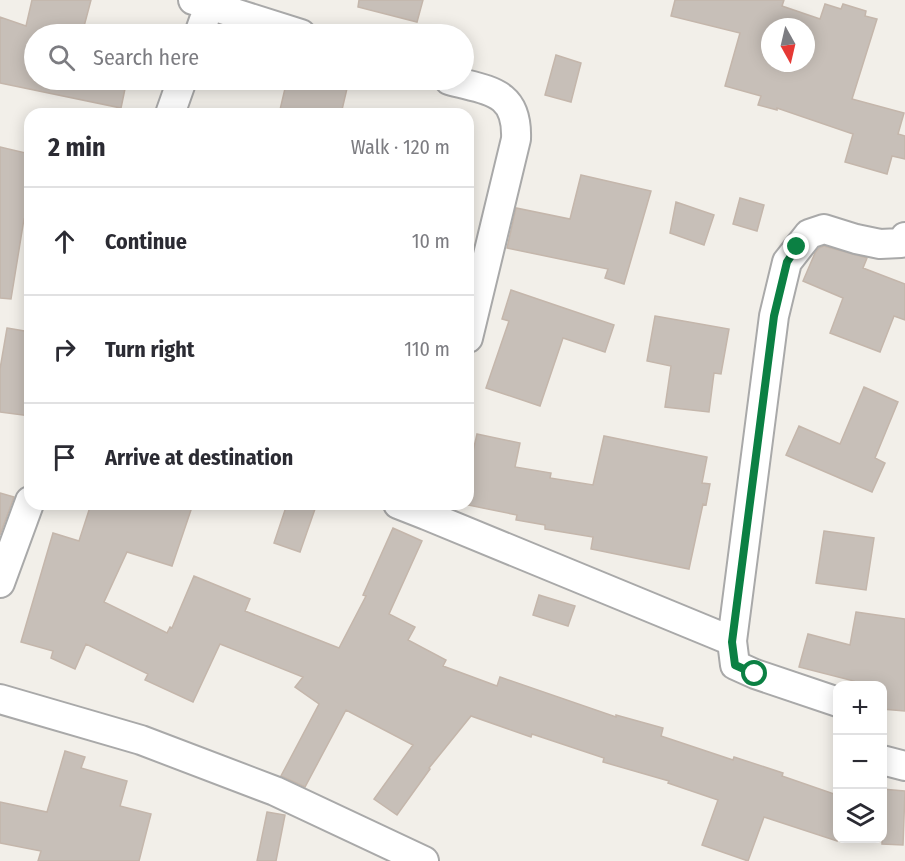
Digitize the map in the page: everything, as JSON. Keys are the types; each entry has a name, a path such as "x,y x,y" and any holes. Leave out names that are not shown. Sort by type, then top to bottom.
{"street":[{"path":"200,24 201,3 269,24"},
{"path":"474,87 496,94 511,105 517,122 516,139 474,313"},
{"path":"172,108 178,90"},
{"path":"833,701 735,665 732,642 774,316 787,262 809,234 824,229 880,244 901,243 905,237"},
{"path":"0,583 27,510"},
{"path":"429,510 732,642"},
{"path":"0,699 141,740 275,791 424,861"},
{"path":"887,761 905,766"}],"building":[{"path":"32,0 91,0 85,24 26,24"},
{"path":"359,0 423,0 417,22 358,7"},
{"path":"675,0 784,0 782,6 820,19 825,4 841,9 843,4 866,11 865,16 877,19 852,99 904,113 898,134 905,136 905,159 892,156 887,174 845,162 853,134 777,108 777,110 758,105 761,96 725,86 740,33 671,16"},
{"path":"0,17 24,25 24,88 0,83"},
{"path":"556,55 581,63 571,102 545,95"},
{"path":"34,90 125,90 121,108"},
{"path":"285,90 347,90 342,108 280,108"},
{"path":"0,147 24,153 24,219 11,299 0,298"},
{"path":"581,175 651,191 624,284 605,278 608,269 507,248 516,208 570,219"},
{"path":"740,198 764,205 757,231 733,224"},
{"path":"676,202 714,215 704,245 670,233"},
{"path":"824,246 867,258 863,268 905,284 905,320 894,316 880,352 830,333 843,298 803,281 815,253"},
{"path":"511,290 614,325 605,352 563,338 540,406 486,388 509,321 502,319"},
{"path":"655,316 729,329 721,374 714,373 709,412 665,407 671,366 647,361"},
{"path":"7,328 24,331 24,415 0,412 0,369"},
{"path":"864,387 898,402 875,458 885,463 872,492 786,455 799,426 840,444"},
{"path":"477,434 520,443 515,467 551,473 550,478 593,485 604,436 707,457 702,483 710,484 706,505 703,504 689,569 591,549 593,537 545,529 545,525 516,520 517,515 474,506 474,447"},
{"path":"0,493 14,497 0,535"},
{"path":"89,510 191,510 172,566 127,552 104,602 167,633 170,627 172,628 194,576 250,599 245,611 339,648 366,596 363,595 393,528 422,541 389,614 415,627 408,640 446,660 443,666 497,686 500,677 616,717 616,715 663,728 661,736 733,760 734,757 783,773 782,776 833,794 833,840 764,817 748,861 702,845 718,800 668,783 669,781 603,762 604,758 532,734 531,737 471,716 429,768 397,815 374,799 413,745 346,710 305,787 281,776 319,704 295,687 303,677 220,644 193,702 145,680 148,674 86,644 75,669 51,658 53,651 21,642 53,533 79,541"},
{"path":"285,510 315,510 300,552 274,543"},
{"path":"824,531 874,538 866,590 816,583"},
{"path":"539,595 575,606 568,626 533,615"},
{"path":"856,612 905,619 905,711 887,709 887,681 854,681 799,667 808,634 850,645"},
{"path":"65,751 85,757 81,768 127,781 120,806 151,814 139,861 38,861 41,851 0,843 0,802 47,812"},
{"path":"887,789 905,791 903,845 882,844 887,843"},
{"path":"267,812 285,815 276,861 257,861"}],"route":[{"path":"755,674 735,665 732,642 774,316 787,262 797,247"}]}
